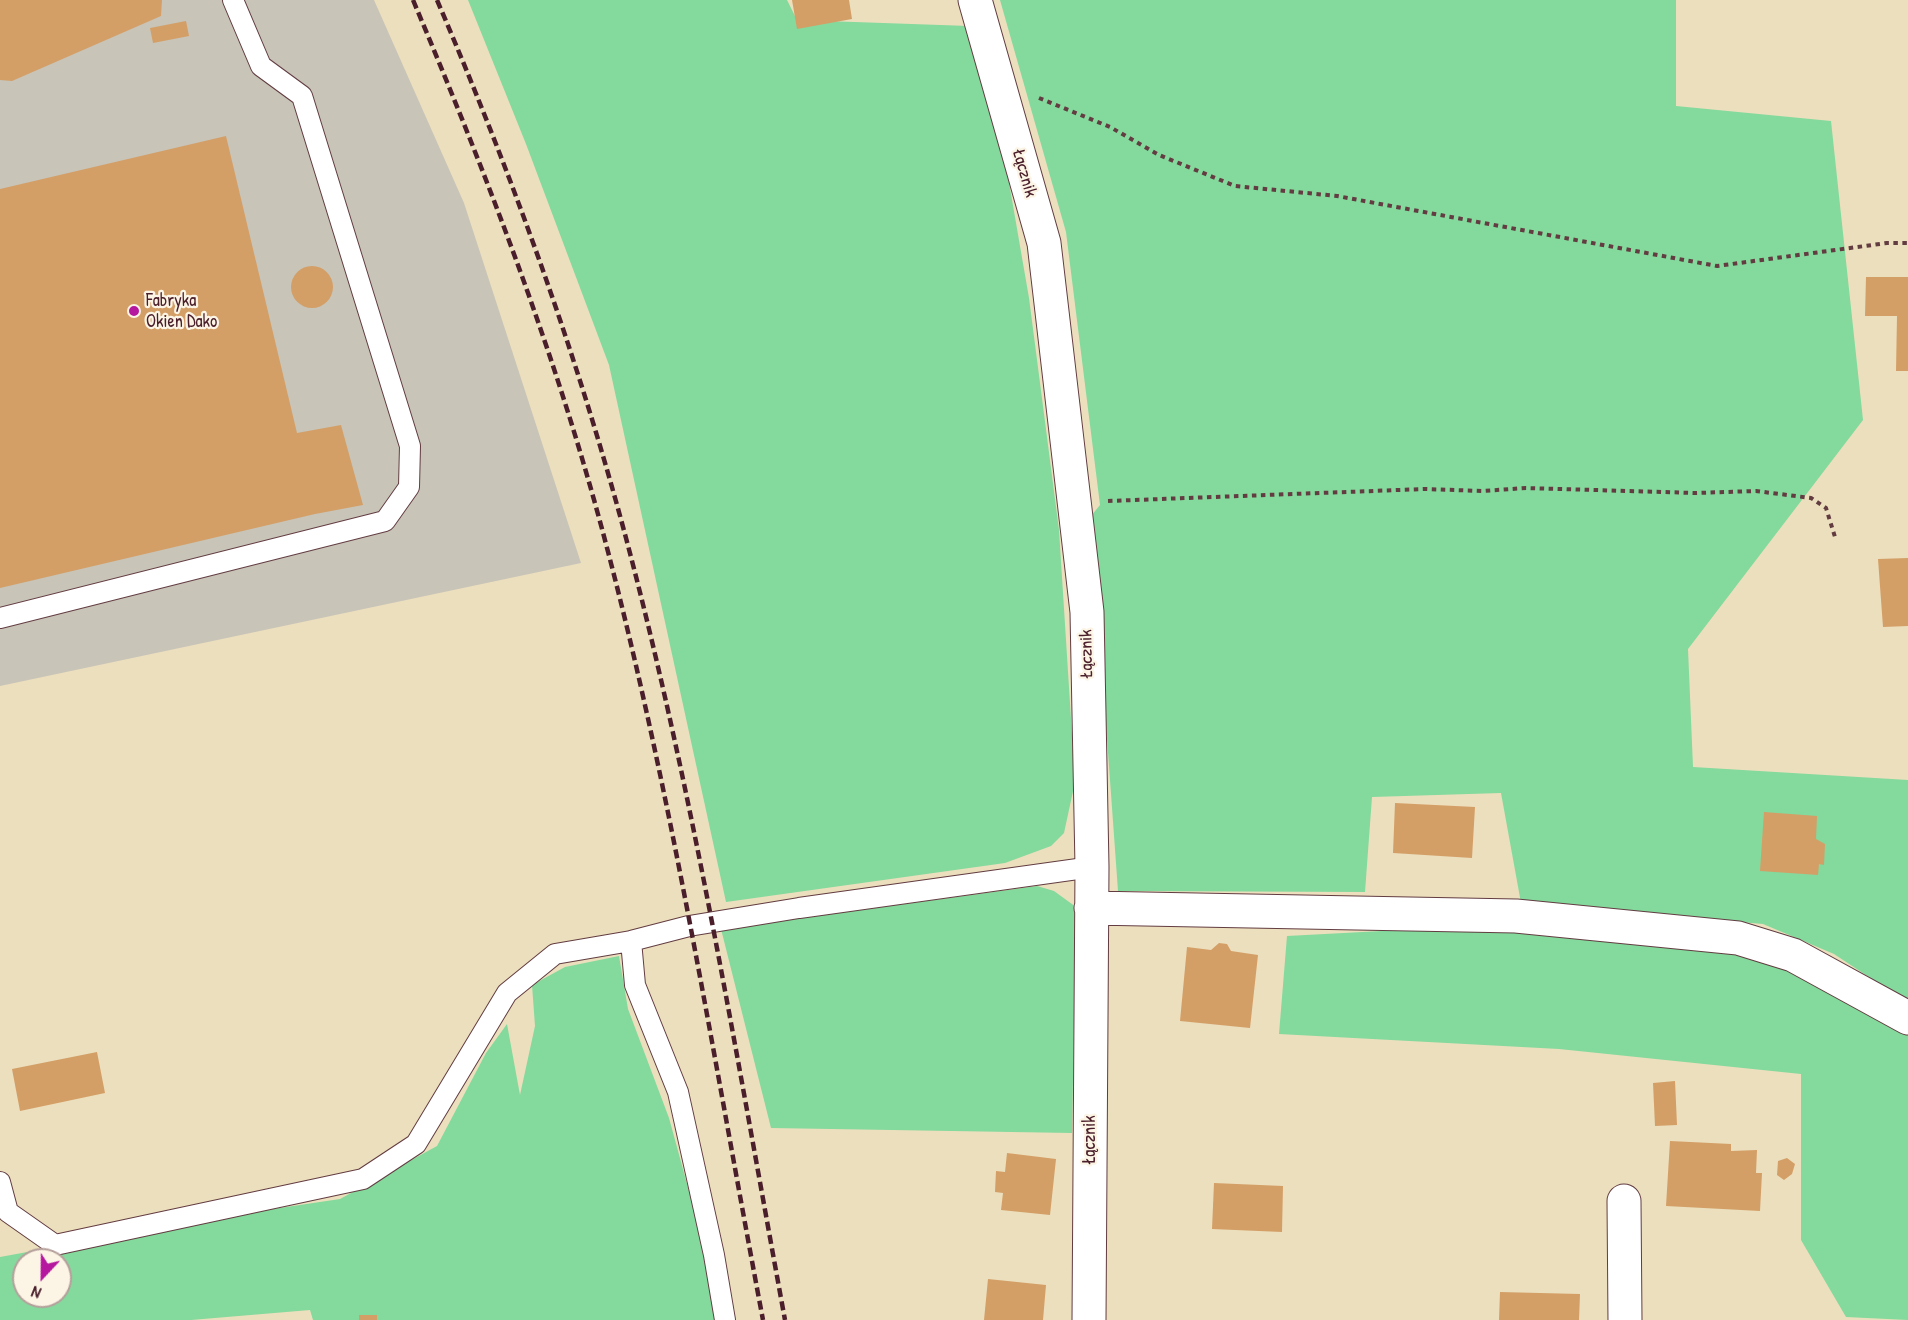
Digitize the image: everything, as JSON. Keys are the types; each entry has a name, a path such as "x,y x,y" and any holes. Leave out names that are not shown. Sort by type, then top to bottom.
{"street":[{"name":"Łącznik","path":"975,0 1044,243 1086,612 1092,867 1089,1320"},
{"path":"1091,908 1516,916 1738,938 1793,955 1908,1018"},
{"path":"1624,1201 1625,1320"}],"lane":[{"path":"0,618 385,521 409,487 410,447 302,96 261,66 233,0"},
{"path":"0,1182 8,1212 56,1245 363,1179 416,1144 507,993 555,954 631,941 689,926 799,908 1092,867"},
{"path":"631,941 635,985 678,1092 714,1255 725,1320"}],"path":[{"path":"1002,94 1036,97 1110,127 1159,155 1235,186 1337,196 1717,266 1887,243 1908,243"},
{"path":"1074,503 1425,489 1484,491 1526,488 1696,493 1756,491 1811,498 1826,508 1835,537"}],"shaded area":[{"path":"0,0 374,0 464,203 581,563 0,686"}],"green space":[{"path":"468,0 787,0 797,20 969,26 1002,142 1029,298 1059,530 1075,782 1064,833 1051,846 1005,863 726,902 609,365 526,144"},
{"path":"1000,0 1676,0 1676,106 1831,121 1863,420 1688,649 1693,767 1908,780 1908,1003 1834,954 1763,924 1521,903 1501,793 1372,797 1365,892 1118,891 1091,516 1100,505 1066,232"},
{"path":"1037,886 1054,891 1076,907 1072,1133 771,1128 721,929"},
{"path":"1457,927 1683,946 1750,955 1821,984 1908,1035 1908,1320 1846,1317 1801,1240 1801,1074 1559,1049 1279,1034 1287,936"},
{"path":"619,956 628,1009 669,1118 707,1257 717,1320 313,1320 310,1310 191,1320 0,1320 0,1257 12,1255 12,1308 72,1308 72,1248 49,1248 219,1217 340,1199 437,1146 486,1053 507,1024 520,1095 535,1026 532,985 565,967"}],"building":[{"path":"0,0 162,0 161,16 12,81 0,80"},
{"path":"792,0 849,0 852,19 797,29"},
{"path":"186,21 189,36 153,43 150,28"},
{"name":"Fabryka Okien Dako","path":"226,136 297,433 341,425 363,505 315,514 0,588 0,189"},
{"path":"312,266 320,267 327,272 332,279 332,295 327,302 320,307 312,308 304,307 297,302 292,295 291,287 292,279 297,272 304,267"},
{"path":"1866,277 1908,277 1908,371 1896,371 1897,316 1865,316"},
{"path":"1908,558 1908,626 1883,627 1878,559"},
{"path":"1395,803 1475,807 1472,858 1393,853"},
{"path":"1764,812 1817,816 1816,839 1825,844 1824,865 1819,864 1818,875 1760,871"},
{"path":"1219,943 1227,944 1231,951 1258,955 1250,1028 1180,1021 1187,947 1211,950"},
{"path":"97,1052 105,1093 20,1111 12,1069"},
{"path":"1675,1081 1677,1125 1655,1126 1653,1083"},
{"path":"1670,1141 1731,1144 1731,1151 1757,1150 1756,1173 1762,1173 1760,1211 1666,1206"},
{"path":"1007,1153 1056,1159 1050,1215 1001,1210 1003,1193 995,1192 996,1171 1005,1172"},
{"path":"1787,1158 1795,1164 1792,1174 1784,1180 1777,1175 1778,1161"},
{"path":"1214,1183 1283,1186 1282,1232 1212,1229"},
{"path":"988,1279 1046,1285 1043,1320 984,1320"},
{"path":"1500,1292 1580,1294 1579,1320 1499,1320"},
{"path":"359,1315 377,1315 377,1320 359,1320"}],"railway":[{"path":"413,0 468,134 519,269 566,405 606,544 652,736 672,833 763,1320"},
{"path":"437,0 491,132 541,266 586,401 626,538 694,830 785,1320"}],"place":[{"name":"Fabryka Okien Dako","path":"134,311"}]}
